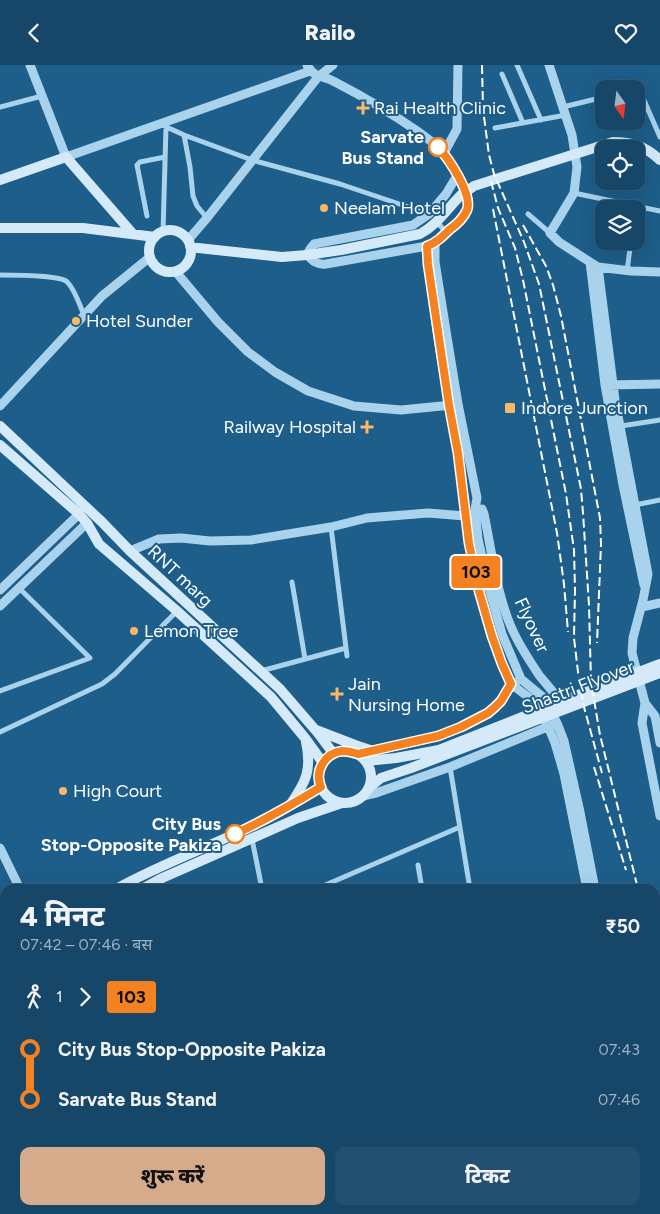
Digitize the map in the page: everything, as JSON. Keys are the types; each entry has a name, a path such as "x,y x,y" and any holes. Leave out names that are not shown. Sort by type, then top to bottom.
{"main road":[{"path":"0,228 83,228 133,234 159,234 170,231 183,235 189,243 198,248 282,257 312,255 420,234 429,229 462,194 474,186 612,142 625,142 647,149 660,160"},
{"path":"0,180 66,157 133,234"},
{"path":"159,234 149,246 152,263 162,271 176,272 188,262 190,257 189,243"},
{"name":"RNT marg","path":"0,426 130,551 280,689 333,753"},
{"name":"RNT marg","path":"0,445 76,517 99,544 177,611 271,697 323,763"},
{"name":"Shastri Flyover","path":"362,757 396,758 440,750 660,664"},
{"name":"Shastri Flyover","path":"366,792 381,778 660,673"},
{"path":"315,729 374,751"},
{"path":"288,807 300,790 307,773 309,757 305,738"},
{"path":"162,884 298,818 342,803 354,801 366,792 371,778 370,769 362,757 348,751 333,753 325,760 319,772 319,783 323,793 332,800 342,803"},
{"path":"125,884 251,827 321,787"}],"street":[{"path":"30,65 66,157 163,126 333,65"},
{"path":"444,153 457,129 458,65"},
{"path":"517,65 541,120"},
{"path":"549,65 572,135 577,167 574,193 550,233"},
{"path":"312,71 404,122 437,145 458,174 468,201 468,209 455,225 431,245 319,265 314,261 310,249 314,245 414,225 429,214 446,194 458,174"},
{"path":"189,243 252,160 312,71"},
{"path":"502,74 523,123"},
{"path":"0,107 42,96"},
{"path":"495,128 541,120 595,100"},
{"path":"645,102 660,137"},
{"path":"163,126 252,160 340,184 429,214 447,233"},
{"path":"159,234 165,157 163,126"},
{"path":"184,135 193,196 207,218"},
{"path":"147,216 137,165 140,162 165,157"},
{"path":"574,193 603,200"},
{"path":"645,209 660,211"},
{"path":"528,214 559,242 594,265 627,271 660,271"},
{"path":"431,245 435,262 454,405 458,453 465,500 465,516 479,591 489,627 511,684 534,702 553,724"},
{"path":"627,271 630,250"},
{"path":"0,406 102,296 150,257"},
{"path":"594,265 623,485 645,588"},
{"path":"176,272 218,322 248,352 275,372 308,391 354,406 401,410 454,405"},
{"path":"0,275 58,277 67,281 84,315"},
{"path":"609,385 660,384"},
{"path":"609,385 621,427 648,574 632,647 645,703 642,723 660,816"},
{"name":"Flyover","path":"454,405 487,530 502,599 512,628 525,653 560,702"},
{"path":"621,427 660,420"},
{"path":"635,505 660,500"},
{"path":"130,551 159,539 251,540 331,527 376,517 428,513 482,516 478,539 502,634 521,679 544,698 553,724 560,758 567,771 580,812 594,884"},
{"path":"0,590 76,517"},
{"path":"0,606 84,525"},
{"path":"331,527 347,656"},
{"path":"292,581 305,659"},
{"path":"0,691 90,658 19,588"},
{"path":"642,604 660,596"},
{"path":"642,604 660,603"},
{"path":"0,732 102,684 115,674 177,611"},
{"path":"260,671 346,649"},
{"path":"362,757 374,751 438,736 461,727 488,713 501,701 511,684 521,679"},
{"path":"645,703 655,716 660,743"},
{"path":"366,792 376,793 450,767 553,724"},
{"path":"450,767 469,884"},
{"path":"567,771 586,884"},
{"path":"328,884 460,827"},
{"path":"252,839 261,884"},
{"path":"0,848 18,884"},
{"path":"418,865 421,884"}],"railway":[{"path":"482,65 483,109 489,155 494,174 524,242 539,284 581,489 589,605 591,682 600,735 637,884"},
{"path":"491,181 498,208 515,248 523,280 566,494 574,550 574,638 578,672 584,707 602,773"},
{"path":"493,209 557,533 568,632"},
{"path":"523,225 546,266 553,285 561,316 600,518 601,544 597,643"},
{"path":"594,767 626,870"}],"bus line":[{"name":"103","path":"235,834 272,816 321,787 319,783 320,767 331,754 340,751 358,754 438,736 488,713 501,701 511,684 492,636 479,591 469,543 458,453 438,338 427,246 435,243 455,225 468,209 468,201 458,174 438,147"}],"place":[{"name":"Rai Health Clinic","path":"363,108"},
{"name":"Sarvate Bus Stand","path":"438,147"},
{"name":"Neelam Hotel","path":"324,208"},
{"name":"Hotel Sunder","path":"76,321"},
{"name":"Indore Junction","path":"510,408"},
{"name":"Railway Hospital","path":"367,427"},
{"name":"Lemon Tree","path":"134,631"},
{"name":"Jain Nursing Home","path":"337,694"},
{"name":"High Court","path":"63,791"},
{"name":"City Bus Stop-Opposite Pakiza","path":"235,834"}]}
